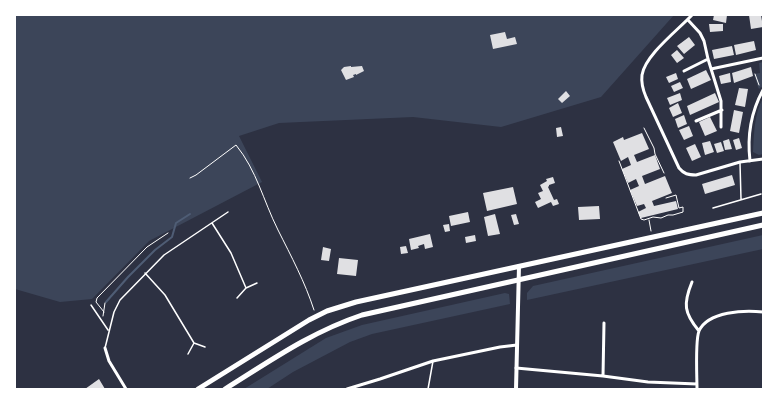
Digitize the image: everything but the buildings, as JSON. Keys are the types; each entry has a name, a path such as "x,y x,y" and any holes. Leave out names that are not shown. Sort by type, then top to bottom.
{"main road":[{"path":"198,389 285,334 327,311 362,300 763,213"},
{"path":"225,389 304,339 343,321 518,279 763,225"}],"street":[{"path":"692,15 652,55 646,63 642,76 642,86 646,97 679,168 683,173 696,175 740,162 763,159"},
{"path":"688,20 700,33 704,41 708,60 721,101 722,127"},
{"path":"711,69 763,58"},
{"path":"684,71 708,60"},
{"path":"750,161 748,141 753,112 763,90"},
{"path":"696,121 722,110"},
{"path":"516,389 519,266"},
{"path":"692,282 686,306 689,319 699,331"},
{"path":"697,389 697,346 699,331 710,318 737,312 763,312"},
{"path":"603,376 604,323"},
{"path":"347,389 433,361 500,347 517,345"},
{"path":"104,348 109,361 126,389"},
{"path":"516,368 603,376 648,382 697,384"}],"lane":[{"path":"740,162 741,199"},
{"path":"713,208 761,194"},
{"path":"104,348 114,312 120,300 164,254 228,212"},
{"path":"212,223 231,253 246,288"},
{"path":"145,273 165,295 194,343 205,347"},
{"path":"237,298 246,288 257,283"},
{"path":"92,305 109,330"},
{"path":"188,354 194,343"},
{"path":"428,389 433,361"}],"path":[{"path":"756,74 759,86"},
{"path":"644,128 664,173"},
{"path":"190,178 236,145 247,158 278,229 293,259 311,301 316,317"},
{"path":"619,161 641,219 649,219 653,217 661,218 683,212 683,207 680,208 676,196 666,198"},
{"path":"649,219 651,231"},
{"path":"104,312 96,302 98,298 147,247 168,232"},
{"path":"102,320 106,303"}],"shaded area":[{"path":"15,15 674,15 601,97 501,127 413,117 279,123 239,136 262,182 149,241 92,299 60,302 15,289"},
{"path":"763,62 763,88 761,87 759,89 754,74 760,73 759,63"},
{"path":"763,98 763,154 759,155 753,152 756,118"},
{"path":"763,235 763,249 527,300 527,293 533,286"},
{"path":"505,293 509,294 510,304 372,334 350,342 293,372 267,389 244,389 326,338 362,325"}],"waterway":[{"path":"106,302 155,250 172,237 176,223 190,214"}]}
